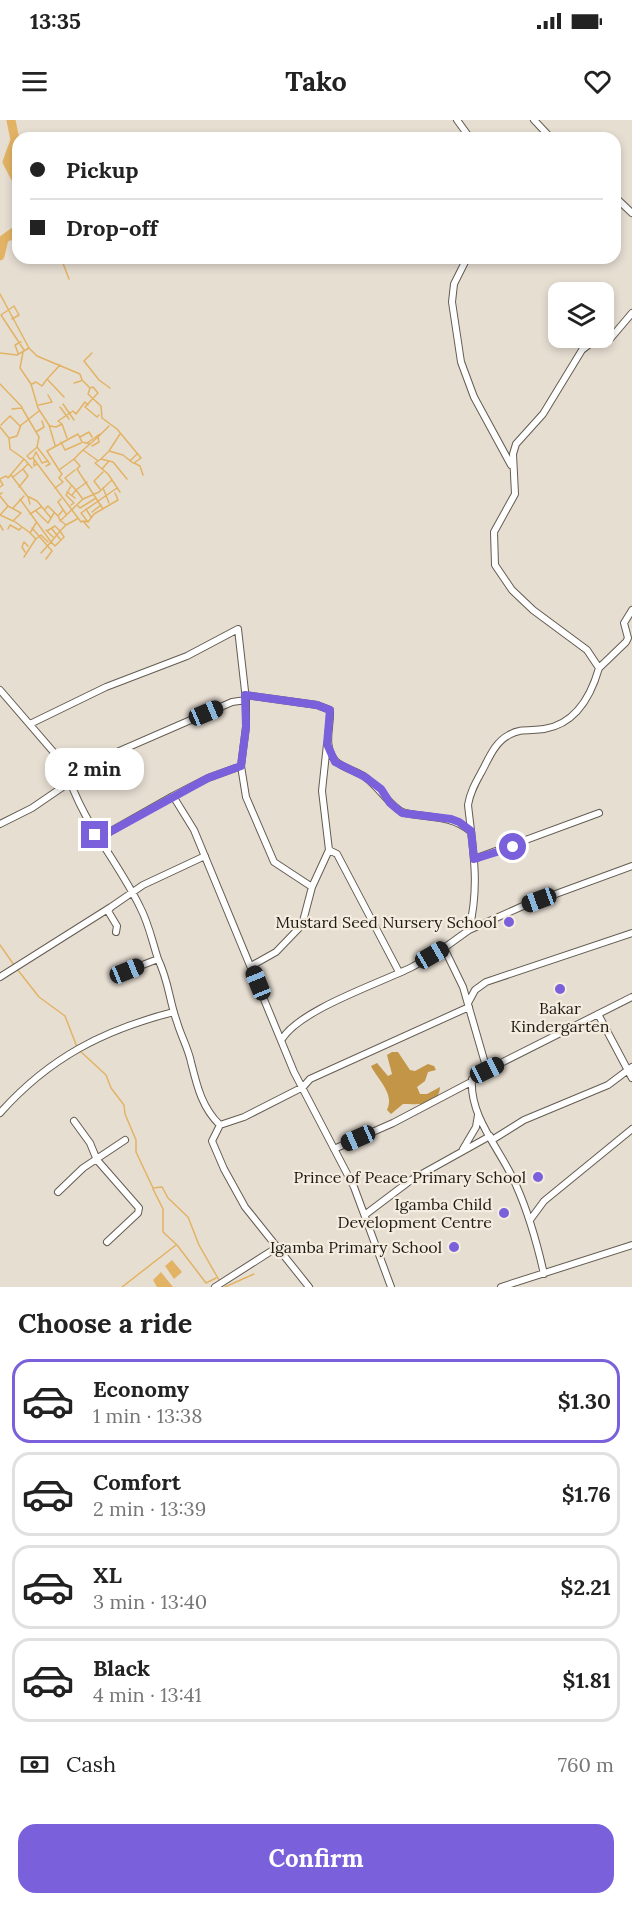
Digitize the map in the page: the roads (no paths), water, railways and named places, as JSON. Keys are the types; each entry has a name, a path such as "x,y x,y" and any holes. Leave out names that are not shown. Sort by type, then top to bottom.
{"street":[{"path":"534,120 545,132"},
{"path":"621,203 632,213"},
{"path":"464,264 454,284 452,302 461,362 474,397 514,471"},
{"path":"598,668 587,650 533,610 512,590 495,566 494,532 514,494 513,454 516,444 543,414 582,350 591,343 610,339 632,313"},
{"path":"469,930 476,888 469,795 499,742 522,729 543,729 569,720 590,693 598,668 630,639 624,623 632,610"},
{"path":"32,723 106,687 187,656 238,629 245,697 246,727 241,766 246,797 274,862 312,887"},
{"path":"0,690 32,723 66,769 97,839 150,927 158,960 170,987 174,1012 205,1106 220,1125"},
{"path":"66,769 78,769 245,697 317,705 330,710 322,791 329,850 312,887 302,925 276,952 251,966"},
{"path":"327,744 335,762 365,777 381,789 390,803 402,813 451,819 471,831"},
{"path":"97,839 208,778 241,766"},
{"path":"0,824 32,808 70,782 78,769"},
{"path":"173,796 194,830 275,1026 366,1214 391,1287"},
{"path":"474,859 599,813"},
{"path":"329,850 337,854 399,972"},
{"path":"0,977 143,885 205,856"},
{"path":"275,1026 290,1026 444,948 469,930 523,906 632,866"},
{"path":"111,907 108,911 117,926 116,932"},
{"path":"309,1287 245,1207 224,1169 212,1141 220,1125 244,1117 303,1087 310,1079 469,1005 475,990 486,981 632,933"},
{"path":"444,948 469,1005 487,1070"},
{"path":"114,976 158,960"},
{"path":"334,1149 393,1123 471,1082 487,1070 632,997"},
{"path":"0,1113 30,1082 78,1049 118,1028 174,1012"},
{"path":"366,1214 411,1180 460,1153 524,1120 608,1085 631,1072 598,1014"},
{"path":"282,1039 290,1026"},
{"path":"471,1082 478,1114 516,1183 530,1220 544,1274"},
{"path":"460,1153 476,1126 478,1114"},
{"path":"74,1121 90,1143 97,1160 139,1209 138,1214 107,1242"},
{"path":"530,1220 544,1201 632,1129"},
{"path":"58,1192 83,1168 125,1140"},
{"path":"501,1287 632,1245"},
{"path":"215,1287 276,1248"}],"waterway":[{"path":"11,120 13,132"},
{"path":"12,148 7,162 12,172"},
{"path":"0,256 4,239 12,233"},
{"path":"7,237 12,240"},
{"path":"63,264 69,279"},
{"path":"0,294 29,348 17,355 0,353"},
{"path":"12,319 19,315 14,306 1,315 24,350"},
{"path":"18,353 15,345 21,342"},
{"path":"29,348 37,356 80,374 82,380 90,388 88,394 101,406 102,418 117,429 141,458 134,463 140,466 143,475"},
{"path":"23,352 20,368 31,384 38,408 49,425 55,445"},
{"path":"92,353 84,361 99,380 110,388"},
{"path":"48,378 60,365"},
{"path":"32,384 36,382 42,386 47,379 64,397"},
{"path":"74,383 81,381"},
{"path":"0,384 22,407"},
{"path":"90,388 93,387 98,393 85,407 97,417 99,415"},
{"path":"39,405 52,402 48,395"},
{"path":"62,424 58,421 73,411 76,414 85,402 88,405"},
{"path":"63,404 74,420"},
{"path":"60,407 69,419"},
{"path":"12,409 22,408 36,432 44,427 42,421"},
{"path":"1,425 10,416 20,426 39,411"},
{"path":"50,426 56,427 62,424 67,438"},
{"path":"10,438 17,436 21,425"},
{"path":"92,446 99,442 98,437 109,426"},
{"path":"0,427 9,438 10,449 24,459 8,478 6,476 0,479"},
{"path":"36,432 39,437 37,447 50,464 46,466"},
{"path":"80,437 89,432 92,437"},
{"path":"74,459 59,470 47,451 78,434 82,442 90,444"},
{"path":"87,443 100,434"},
{"path":"120,434 109,451 123,455 133,463"},
{"path":"97,460 83,450 98,437"},
{"path":"61,442 65,450 81,443"},
{"path":"28,455 36,448"},
{"path":"83,450 74,459 80,466 77,469 103,509"},
{"path":"36,452 42,463 48,461"},
{"path":"27,456 30,459 33,458 36,452"},
{"path":"108,452 101,459 113,462 127,479"},
{"path":"130,461 137,454"},
{"path":"33,458 81,522 83,521 89,528"},
{"path":"101,459 95,463 108,474 120,492"},
{"path":"25,460 32,468"},
{"path":"34,461 34,466 37,464"},
{"path":"102,469 109,461"},
{"path":"19,487 28,476 23,469 28,464"},
{"path":"13,477 23,469"},
{"path":"55,488 63,482 59,478 62,474 59,470"},
{"path":"72,495 76,490 65,478 75,470"},
{"path":"100,489 94,481 103,472"},
{"path":"11,475 28,497 30,504"},
{"path":"0,480 3,485 0,487"},
{"path":"60,521 83,499 99,492 112,480"},
{"path":"82,498 76,490 87,482"},
{"path":"71,486 66,495 74,503 71,505"},
{"path":"103,488 109,503"},
{"path":"88,522 81,513 117,488"},
{"path":"67,492 75,498"},
{"path":"84,521 88,522 94,514 118,500 115,493"},
{"path":"0,496 8,506 21,513 13,521 0,515"},
{"path":"13,508 24,496"},
{"path":"29,497 37,501 51,518"},
{"path":"78,506 80,508 96,498"},
{"path":"20,499 51,542 60,531 55,526 47,531"},
{"path":"61,499 58,502 66,514"},
{"path":"92,512 101,505"},
{"path":"1,514 8,506"},
{"path":"45,509 48,506 58,516"},
{"path":"30,514 41,507"},
{"path":"86,509 91,517"},
{"path":"60,520 58,516 63,510"},
{"path":"36,511 48,523 54,513"},
{"path":"61,521 66,525 77,519"},
{"path":"14,521 29,532"},
{"path":"36,523 30,533 36,539 41,535 48,542"},
{"path":"0,525 3,530"},
{"path":"8,529 10,525 19,530 21,528"},
{"path":"41,553 51,542 55,546 64,537 60,531 66,525"},
{"path":"32,528 52,551 46,559"},
{"path":"52,529 60,539"},
{"path":"46,530 53,537"},
{"path":"24,557 35,540"},
{"path":"25,552 22,547 24,542 28,546"},
{"path":"0,945 14,965"},
{"path":"17,969 39,997 65,1016 77,1047"},
{"path":"80,1051 106,1075 111,1088 124,1105 125,1114 136,1140 136,1152 153,1188 162,1187 168,1198 188,1217 199,1245 219,1280"},
{"path":"153,1189 163,1209 163,1232 177,1245 206,1283 216,1278"},
{"path":"122,1287 176,1245"},
{"path":"225,1287 254,1274"}],"place":[{"name":"Mustard Seed Nursery School","path":"509,922"},
{"name":"Bakar Kindergarten","path":"560,989"},
{"name":"Prince of Peace Primary School","path":"538,1177"},
{"name":"Igamba Child Development Centre","path":"504,1213"},
{"name":"Igamba Primary School","path":"454,1247"}]}
